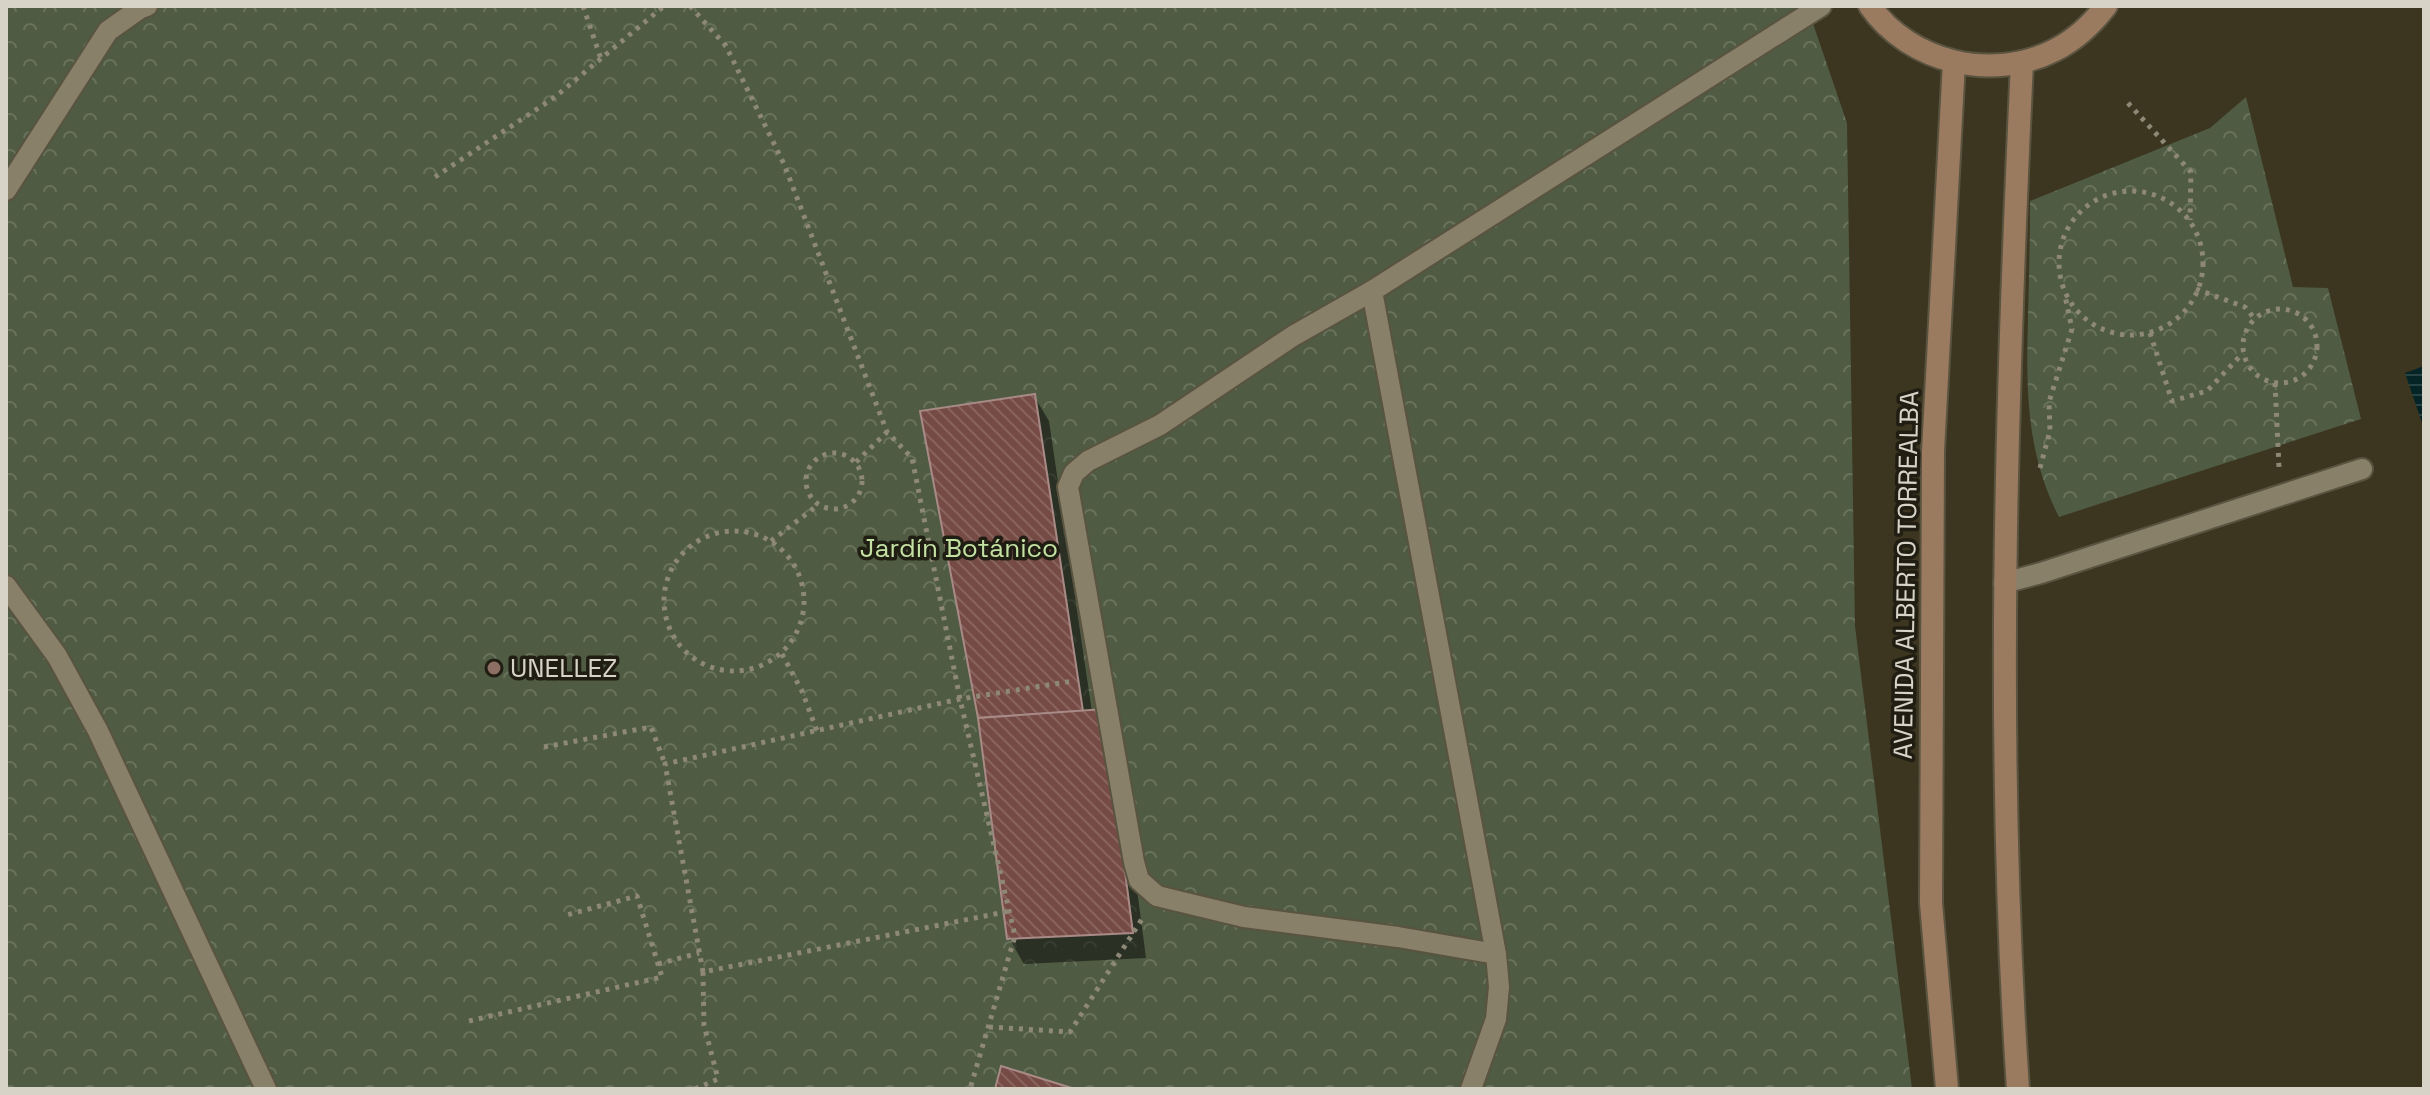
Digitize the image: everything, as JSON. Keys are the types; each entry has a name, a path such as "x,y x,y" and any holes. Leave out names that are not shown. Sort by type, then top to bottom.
{"main road":[{"path":"1870,6 1900,37 1926,52 1954,62 1988,66 2022,62 2054,51 2082,32 2106,6"},
{"name":"AVENIDA ALBERTO TORREALBA","path":"1947,1089 1931,903 1933,467 1954,62"},
{"path":"2018,1089 2009,955 2004,583 2022,62"}],"lane":[{"path":"6,190 108,31 147,6"},
{"path":"1496,954 1398,937 1244,917 1157,896 1139,880 1068,487 1074,473 1088,461 1160,425 1293,336 1372,291 1821,6"},
{"path":"1372,291 1496,954 1499,987 1496,1019 1471,1089"},
{"path":"2004,583 2362,469"},
{"path":"6,586 57,656 98,731 266,1089"}],"path":[{"path":"583,6 601,59"},
{"path":"435,177 555,97 664,6"},
{"path":"690,6 726,46 784,164 887,432 912,458 960,699 1015,936 970,1089"},
{"path":"2128,103 2191,172 2190,221"},
{"path":"2039,471 2050,431 2049,402 2072,329 2059,270 2061,245 2071,222 2089,204 2108,194 2133,191 2157,195 2179,208 2190,221 2200,244 2203,269 2191,303 2174,321 2150,333 2124,336 2102,330 2081,316 2066,296 2059,270"},
{"path":"2196,289 2245,307 2254,318"},
{"path":"2283,309 2299,314 2309,322 2316,335 2316,351 2313,364 2301,377 2275,383 2256,375 2247,364 2242,341 2254,318 2265,311 2283,309"},
{"path":"2150,333 2172,401 2207,391 2243,353"},
{"path":"2275,383 2280,496"},
{"path":"856,462 887,432"},
{"path":"828,453 848,455 856,462 862,475 862,485 855,501 837,510 818,505 806,489 808,469 819,456 828,453"},
{"path":"771,541 818,505"},
{"path":"741,530 771,541 789,557 801,579 805,603 797,635 782,654 761,667 737,673 712,669 680,648 667,626 663,601 667,577 679,556 694,542 716,532 741,530"},
{"path":"782,654 802,691 817,731"},
{"path":"665,764 960,699 1103,677"},
{"path":"544,747 651,727 665,764 703,972 704,1025 718,1079 695,1089"},
{"path":"469,1021 662,977 637,896 563,916"},
{"path":"703,972 1010,911"},
{"path":"658,964 700,953"}],"green space":[{"name":"Jardín Botánico","path":"6,6 1807,6 1847,123 1855,626 1912,1089 6,1089"},
{"path":"2246,97 2293,287 2328,288 2361,419 2059,517 2040,469 2030,420 2027,370 2030,201 2210,128"}],"water":[{"path":"2424,366 2424,429 2405,373"}],"building":[{"path":"1035,394 1083,711 978,718 920,411"},
{"path":"1104,709 1133,933 1007,939 978,718"},
{"path":"1001,1066 1075,1089 995,1089"}],"place":[{"name":"UNELLEZ","path":"494,668"}]}
